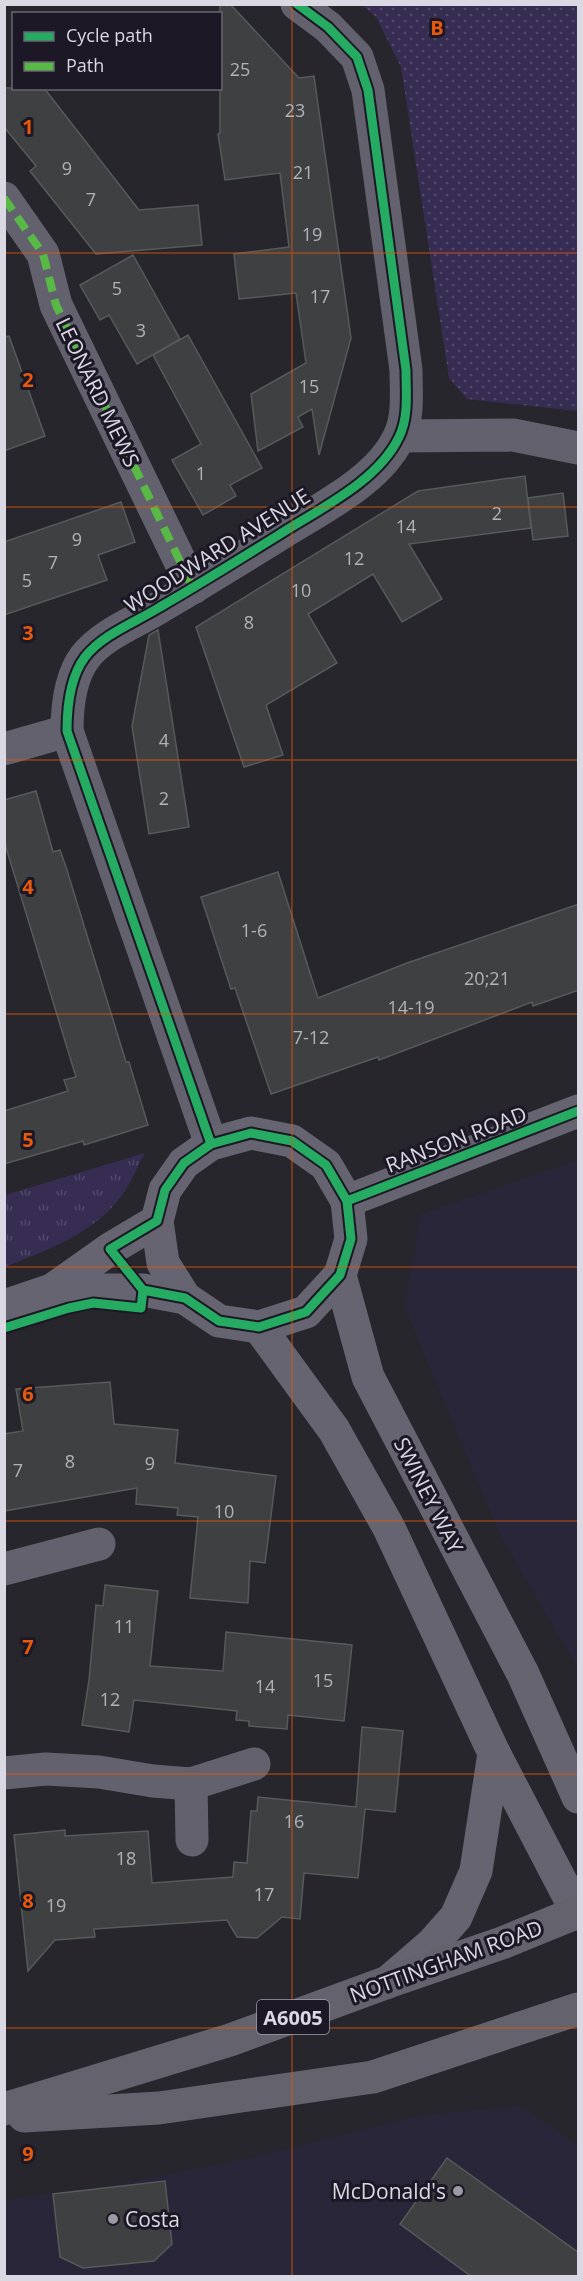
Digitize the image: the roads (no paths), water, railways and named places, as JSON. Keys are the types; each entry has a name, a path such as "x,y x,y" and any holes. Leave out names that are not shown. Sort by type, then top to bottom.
{"main road":[{"name":"NOTTINGHAM ROAD","path":"4,2109 230,2040 502,1943 578,1913"},
{"path":"4,2117 159,2108 373,2077 579,2009"}],"street":[{"name":"WOODWARD AVENUE","path":"211,1144 66,731 67,711 73,682 84,659 98,644 193,588 363,481 389,454 400,436 406,409 406,370 368,90 357,57 328,27 297,4"},
{"name":"LEONARD MEWS","path":"4,198 43,254 56,305 193,588"},
{"path":"400,436 513,435 579,448"},
{"path":"4,749 66,731"},
{"name":"RANSON ROAD","path":"347,1201 579,1111"},
{"path":"52,1290 143,1290 185,1298 219,1321 259,1327 306,1312 340,1275 351,1239 347,1201 326,1165 292,1141 251,1133 211,1144 184,1163 165,1190 157,1221 163,1263 185,1298"},
{"path":"4,1306 52,1290 110,1249 157,1221"},
{"name":"SWINEY WAY","path":"340,1275 368,1377 523,1674 579,1797"},
{"path":"259,1327 334,1430 389,1528 494,1753 578,1913"},
{"path":"4,1569 99,1544"},
{"path":"388,1982 432,1944 456,1917 476,1871 494,1753"},
{"path":"6,1763 191,1784 254,1764"},
{"path":"191,1784 192,1840"}],"place":[{"name":"McDonald's","path":"458,2191"},
{"name":"Costa","path":"113,2219"}]}
